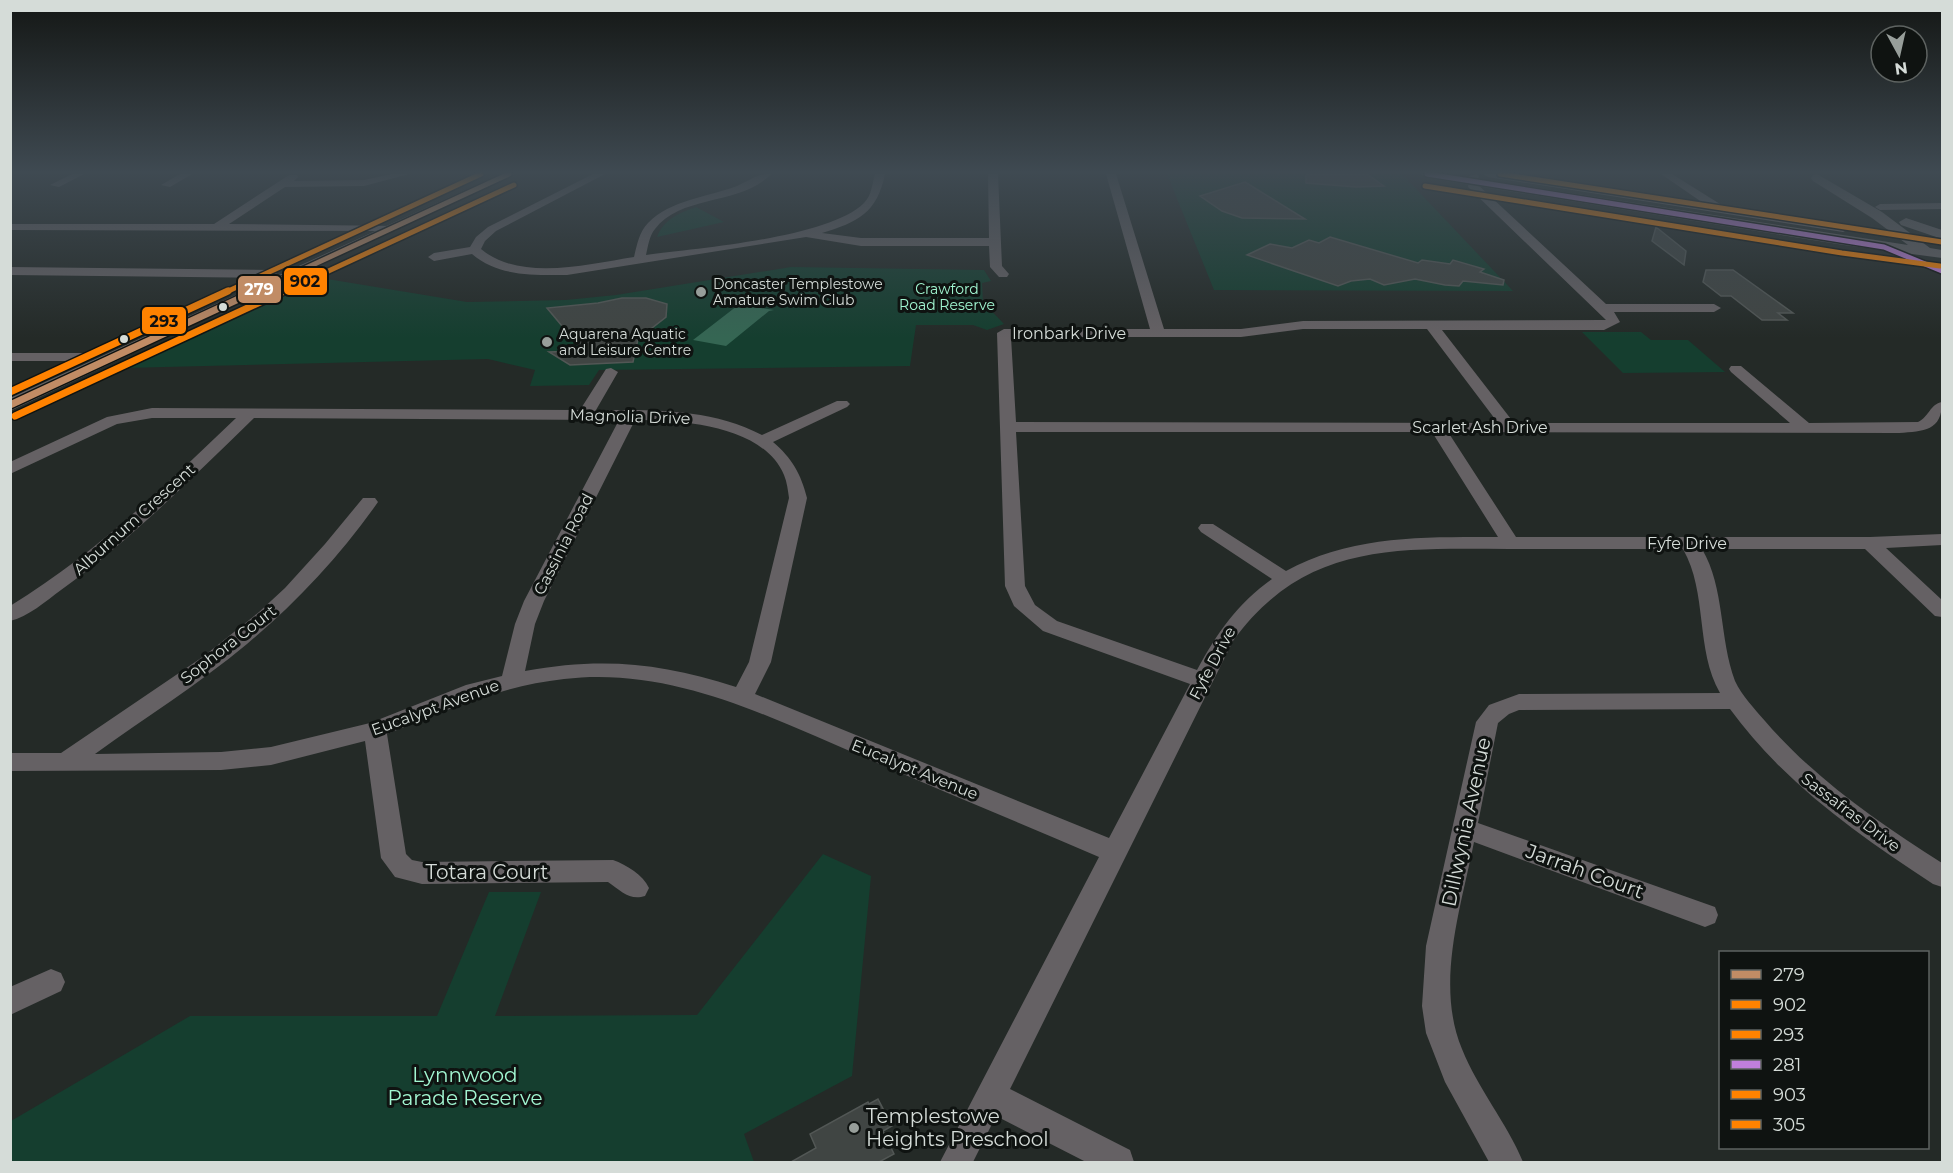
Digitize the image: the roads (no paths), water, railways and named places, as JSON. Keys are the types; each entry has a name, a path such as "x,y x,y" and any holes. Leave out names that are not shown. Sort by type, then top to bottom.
{"main road":[{"path":"10,392 370,229"},
{"path":"10,405 391,229"},
{"path":"1773,229 1884,247 1906,254 1942,271"},
{"path":"1828,229 1920,247"},
{"path":"1842,231 1883,234 1891,231 1890,229"},
{"path":"1895,229 1942,265"},
{"path":"1916,229 1942,246"},
{"path":"1884,247 1942,246"},
{"path":"87,357 109,359"}],"street":[{"path":"475,250 480,239 493,229"},
{"path":"639,261 649,229"},
{"path":"434,257 475,250 488,261 498,265 535,271 584,269 806,234 820,229"},
{"path":"995,229 996,267 1003,274"},
{"path":"1127,229 1158,332"},
{"path":"1521,229 1603,308 1714,308"},
{"path":"806,234 861,242 995,242"},
{"path":"10,271 271,274"},
{"name":"Ironbark Drive","path":"1202,680 1067,634 1037,619 1021,602 1015,586 1004,333 1241,333 1303,325 1604,326 1613,322 1611,316 1603,308"},
{"path":"1431,325 1509,427"},
{"path":"10,357 87,357"},
{"path":"1736,369 1804,428"},
{"path":"586,413 611,372"},
{"path":"764,440 842,404"},
{"name":"Scarlet Ash Drive","path":"1008,427 1913,427 1928,423 1932,420 1936,410 1942,406"},
{"name":"Magnolia Drive","path":"10,469 89,430 132,415 152,413 586,413 676,416 712,421 764,440 788,468 797,487 798,498 760,662 742,698"},
{"name":"Alburnum Crescent","path":"10,615 59,585 90,562 250,413"},
{"name":"Cassinia Road","path":"512,681 525,624 534,601 630,414"},
{"path":"1437,427 1510,542"},
{"name":"Sophora Court","path":"66,762 170,690 245,633 291,593 337,544 369,502"},
{"path":"1207,528 1284,578"},
{"name":"Fyfe Drive","path":"956,1162 1202,680 1236,619 1257,597 1284,578 1327,559 1378,546 1414,543 1870,543 1942,539"},
{"name":"Sassafras Drive","path":"1689,543 1699,560 1718,661 1724,679 1736,701 1782,756 1808,781 1875,833 1942,876"},
{"path":"1870,543 1942,611"},
{"name":"Eucalypt Avenue","path":"10,762 146,763 271,756 375,730 474,690 512,681 565,671 634,671 690,680 742,698 1115,852"},
{"name":"Dillwynia Avenue","path":"1507,1162 1446,1047 1437,1016 1436,983 1440,946 1487,722 1492,713 1502,706 1519,702 1546,700 1736,701"},
{"name":"Totara Court","path":"375,730 394,858 404,869 422,873 613,871 636,888"},
{"name":"Jarrah Court","path":"1464,828 1706,915"},
{"path":"10,1002 51,982"},
{"path":"991,1096 1118,1162"}],"place":[{"name":"Doncaster Templestowe Amature Swim Club","path":"701,292"},
{"name":"Aquarena Aquatic and Leisure Centre","path":"547,342"},
{"name":"Templestowe Heights Preschool","path":"854,1128"}],"park label":[{"name":"Crawford Road Reserve","path":"947,298"},
{"name":"Lynnwood Parade Reserve","path":"465,1086"}]}
